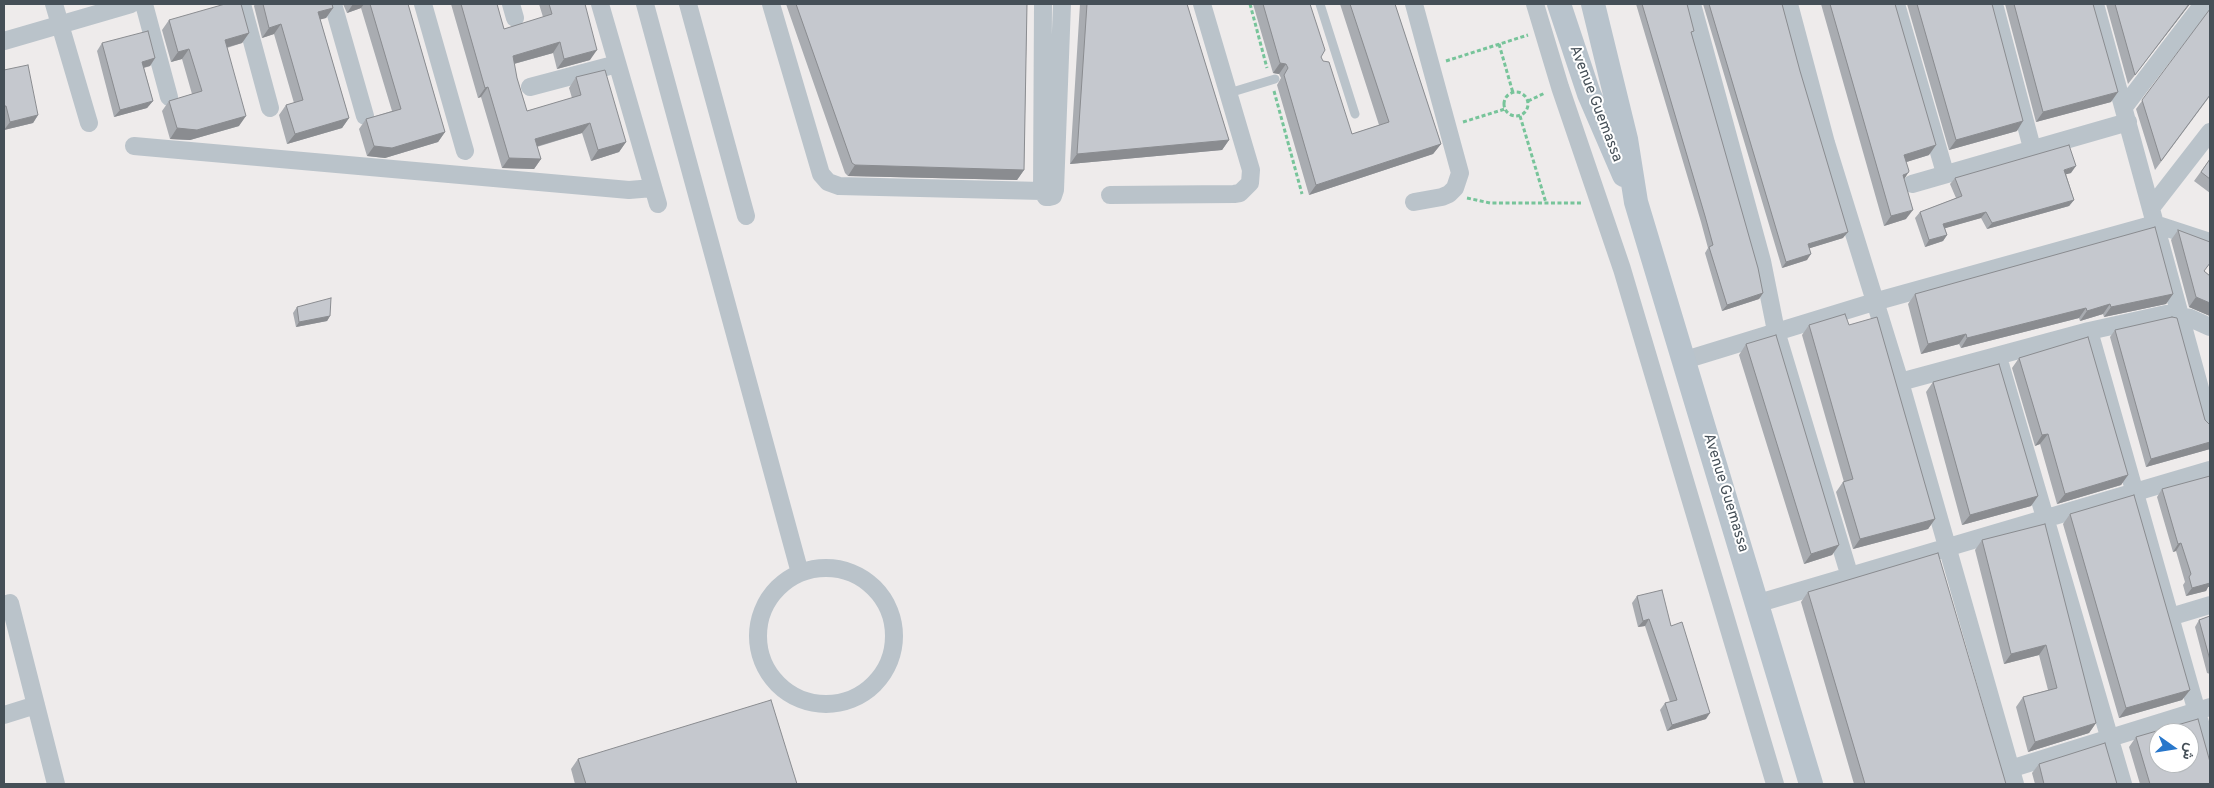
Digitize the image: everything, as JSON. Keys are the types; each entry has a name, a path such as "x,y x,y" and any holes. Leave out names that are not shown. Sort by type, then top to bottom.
{"main road":[{"name":"Avenue Guemassa","path":"1559,4 1589,94 1611,149 1636,202 1811,784"},
{"name":"Avenue Guemassa","path":"1593,4 1626,139 1636,202"}],"street":[{"path":"54,4 89,123"},
{"path":"4,41 131,4"},
{"path":"144,4 169,97"},
{"path":"242,4 270,108"},
{"path":"333,4 365,116"},
{"path":"423,4 466,151"},
{"path":"134,146 629,190 655,196 600,4"},
{"path":"645,4 800,573"},
{"path":"688,4 746,216"},
{"path":"771,4 820,174 828,182 839,186 1042,191"},
{"path":"1043,4 1042,191 1046,197 1053,196 1055,190 1062,4"},
{"path":"1110,195 1234,194 1246,189 1252,177 1202,4"},
{"path":"1414,4 1460,173 1455,188 1449,194 1414,202"},
{"path":"1535,4 1575,132 1600,202 1775,784"},
{"path":"1692,4 1762,261 1776,332 1850,577"},
{"path":"1789,4 1826,143 1900,382 2012,776 2109,737 2204,709"},
{"path":"1896,4 1945,173"},
{"path":"1994,4 2032,148"},
{"path":"2095,4 2210,425"},
{"path":"1912,184 2032,148 2126,114 2203,4"},
{"path":"530,87 617,64"},
{"path":"1685,360 2153,216 2210,132"},
{"path":"2153,216 2210,242"},
{"path":"1900,382 2089,331 2160,315 2179,314 2210,327"},
{"path":"2089,331 2170,617 2204,709 2210,758"},
{"path":"1998,357 2123,784"},
{"path":"1758,603 2046,520 2210,470"},
{"path":"834,568 851,573 866,581 886,604 894,631 894,644 889,661 881,677 869,689 854,698 838,704 820,704 803,701 788,693 775,682 764,666 759,649 758,630 762,612 784,582 800,573 834,568"},
{"path":"4,605 10,603 56,784"},
{"path":"2170,617 2210,605"},
{"path":"4,715 36,705"}],"lane":[{"path":"1320,4 1334,62 1355,114"},
{"path":"1228,93 1273,80"}],"path":[{"path":"1250,4 1273,80 1302,194"},
{"path":"1431,66 1543,30"},
{"path":"1498,44 1513,93"},
{"path":"1513,93 1522,94 1528,101 1527,110 1520,116 1512,115 1505,109 1506,99 1513,93"},
{"path":"1448,126 1505,109"},
{"path":"1520,116 1546,203"},
{"path":"1449,194 1490,203 1600,202"}],"building":[{"path":"225,4 241,4 249,33 225,40 246,116 197,130 177,128 169,101 202,91 189,49 178,52 169,20"},
{"path":"263,4 332,4 333,8 318,12 349,118 295,134 286,105 303,100 281,24 269,28"},
{"path":"370,4 408,4 445,132 392,148 374,146 366,119 401,109"},
{"path":"461,4 497,4 504,29 552,14 549,4 585,4 597,50 564,59 560,42 513,56 517,78 527,111 581,95 576,77 605,70 626,142 598,150 590,123 535,139 541,159 509,158 488,87 485,88"},
{"path":"796,4 1027,4 1024,170 855,165 852,163"},
{"path":"1087,4 1187,4 1229,140 1077,154"},
{"path":"1263,4 1310,4 1325,50 1321,57 1323,61 1329,62 1352,134 1389,122 1350,4 1395,4 1441,144 1316,185 1284,75 1288,68 1286,64 1280,63"},
{"path":"1642,4 1687,4 1694,31 1691,32 1758,268 1763,293 1727,305 1709,247 1713,245 1705,216"},
{"path":"1709,4 1782,4 1848,232 1808,244 1811,254 1786,262"},
{"path":"1830,4 1895,4 1936,145 1904,155 1909,171 1903,175 1913,210 1891,216"},
{"path":"1917,4 1992,4 2023,121 1956,140"},
{"path":"2014,4 2093,4 2118,92 2043,112"},
{"path":"2115,4 2189,4 2135,75"},
{"path":"2210,9 2210,95 2161,161 2142,100"},
{"path":"148,31 155,58 142,62 153,101 120,110 102,43"},
{"path":"28,65 38,115 10,122 6,106 4,106 4,70"},
{"path":"2069,145 2076,166 2064,170 2074,200 1992,223 1986,212 1943,224 1947,235 1929,240 1920,212 1962,196 1955,178"},
{"path":"2210,159 2210,179 2201,172"},
{"path":"2155,227 2173,294 2111,307 2110,304 2087,311 2086,308 1967,338 1966,334 1928,344 1915,294"},
{"path":"2178,230 2210,242 2210,263 2204,271 2210,276 2210,303 2196,297"},
{"path":"331,298 330,316 299,322 297,307"},
{"path":"1845,314 1849,325 1877,317 1935,519 1860,539 1843,482 1853,479 1809,325"},
{"path":"2172,317 2177,318 2205,420 2210,425 2210,442 2151,459 2115,330"},
{"path":"1776,335 1839,545 1811,554 1746,344"},
{"path":"2088,337 2128,475 2065,494 2048,434 2042,435 2019,358"},
{"path":"1999,364 2038,496 1970,515 1933,382"},
{"path":"2210,476 2210,583 2192,588 2189,577 2191,574 2181,543 2178,544 2162,489"},
{"path":"2134,495 2190,690 2126,708 2070,514"},
{"path":"2045,524 2096,723 2035,742 2023,697 2057,688 2046,645 2011,654 1982,540"},
{"path":"1938,553 2006,784 1865,784 1808,592"},
{"path":"1662,590 1671,626 1682,622 1710,713 1672,725 1665,703 1677,700 1649,619 1643,621 1637,596"},
{"path":"2210,616 2210,660 2199,620"},
{"path":"771,700 797,784 586,784 578,759"},
{"path":"2198,719 2210,762 2210,784 2150,784 2136,737 2149,733 2149,773 2199,773 2199,723 2184,723"},
{"path":"2105,743 2117,784 2044,784 2039,764"}]}
